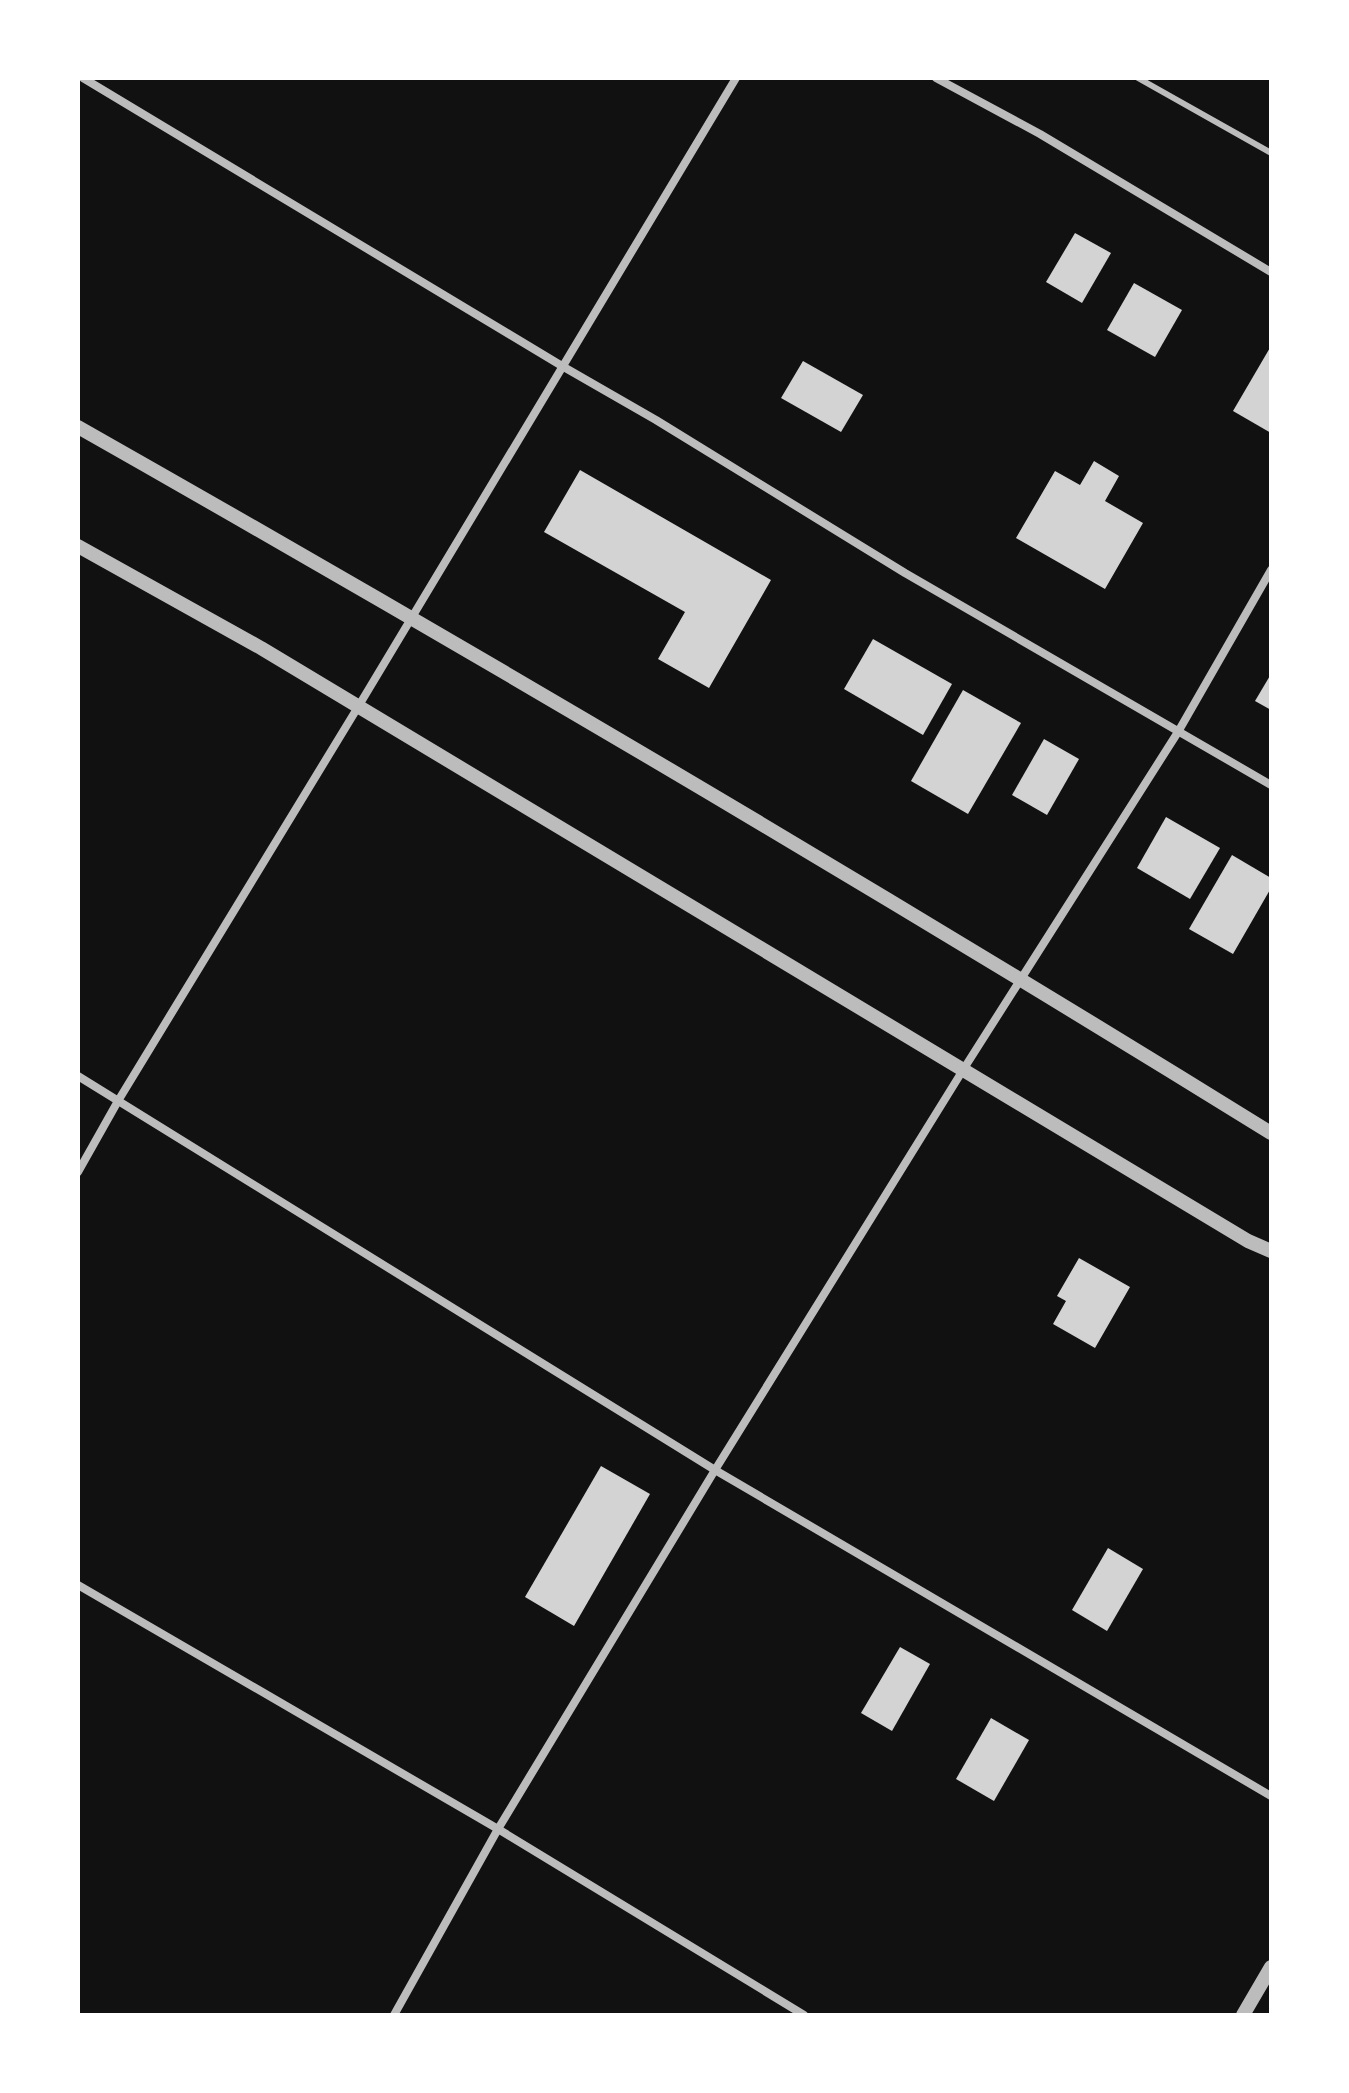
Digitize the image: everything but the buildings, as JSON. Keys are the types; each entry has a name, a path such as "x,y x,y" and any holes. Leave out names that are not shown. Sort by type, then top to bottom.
{"street":[{"path":"83,78 656,420 905,573 1271,785"},
{"path":"78,1172 736,78"},
{"path":"936,78 1040,134 1271,272"},
{"path":"78,427 411,618 1021,978 1271,1133"},
{"path":"78,546 261,648 1248,1241 1271,1251"},
{"path":"394,2015 498,1829 715,1470 963,1070 1178,732 1271,570"},
{"path":"78,1076 715,1470 1271,1796"},
{"path":"78,1585 498,1829 804,2015"},
{"path":"1243,2015 1271,1967"}],"lane":[{"path":"1138,78 1271,153"}]}
